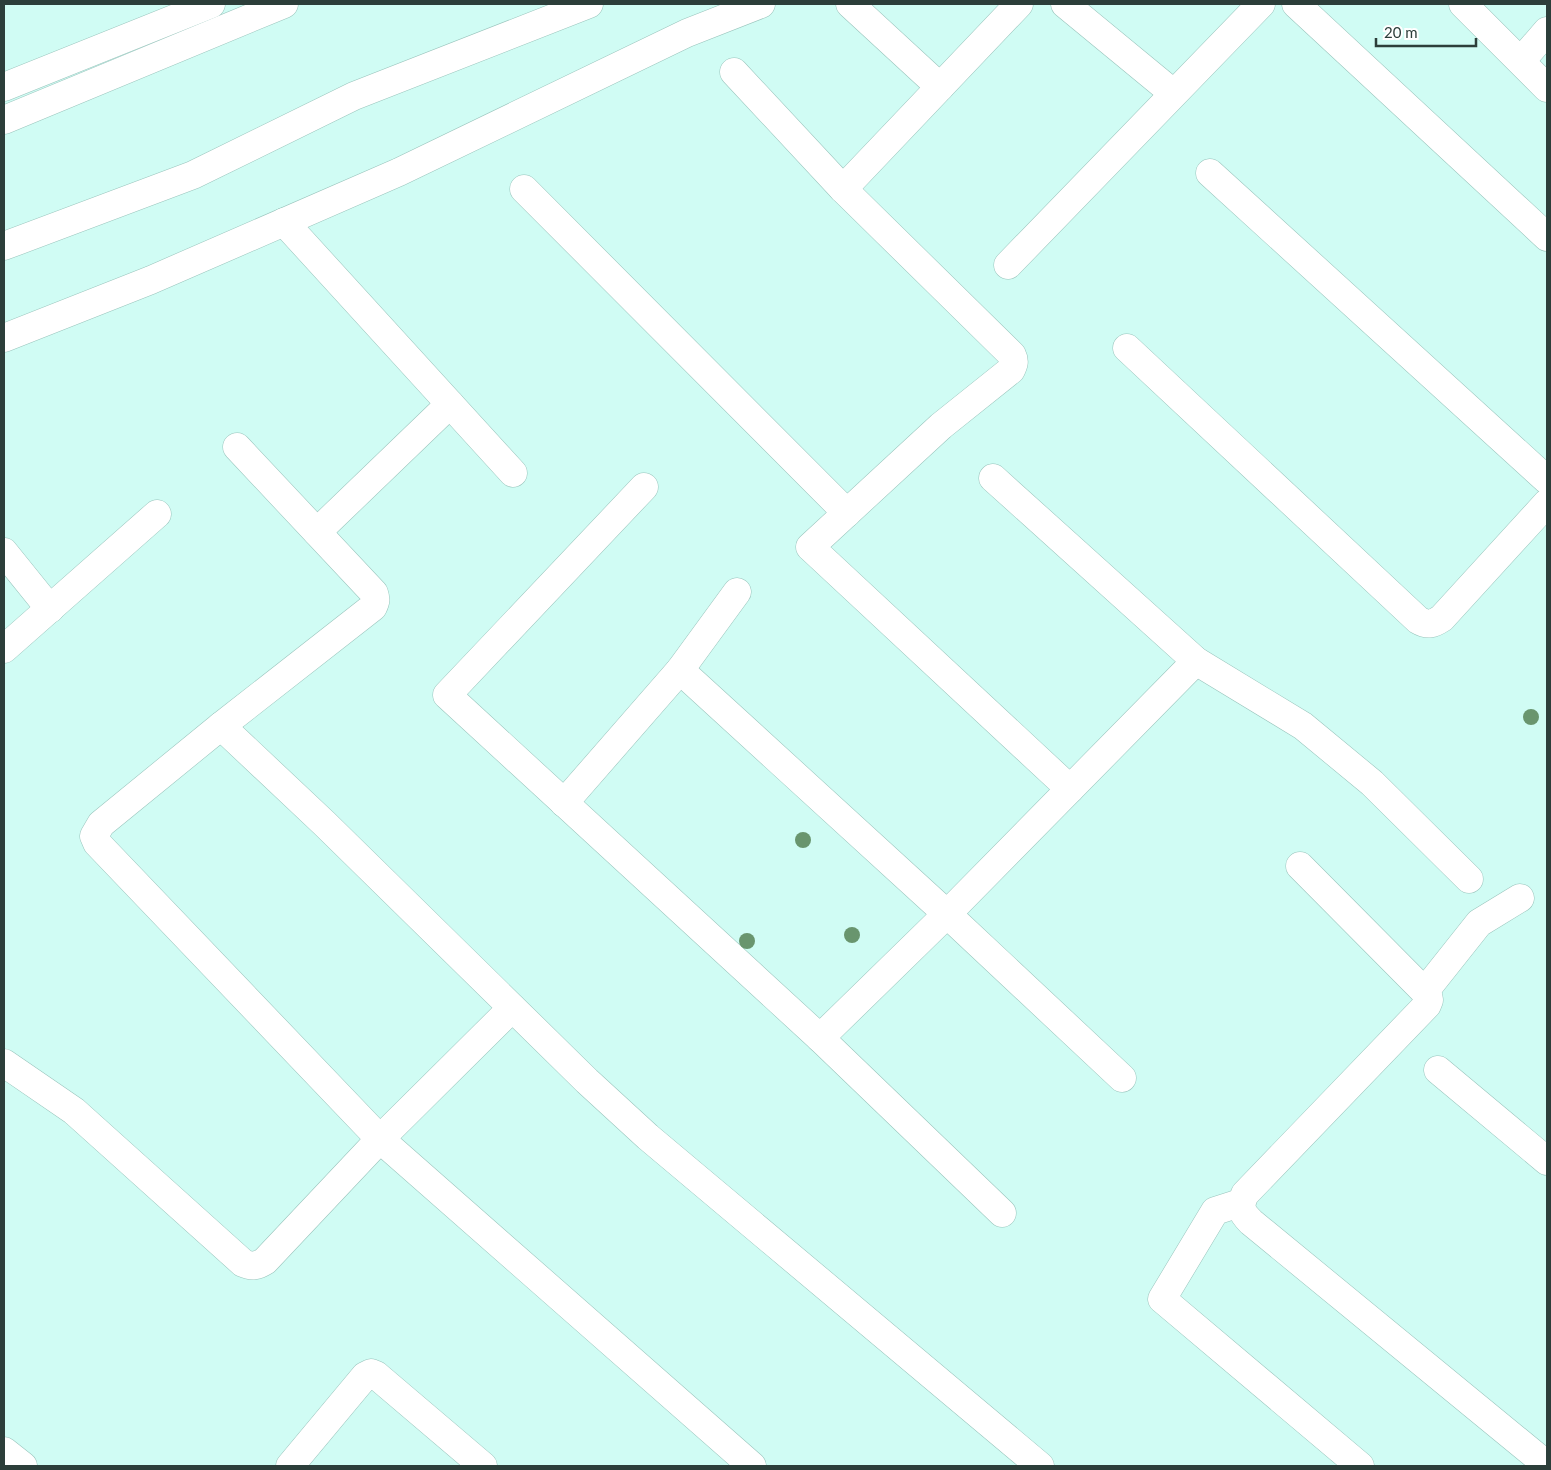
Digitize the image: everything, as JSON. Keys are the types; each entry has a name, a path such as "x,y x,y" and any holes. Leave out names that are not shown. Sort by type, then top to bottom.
{"street":[{"path":"4,87 211,4"},
{"path":"4,120 284,4"},
{"path":"4,246 193,175 354,96 589,4"},
{"path":"4,338 151,280 398,172 687,33 761,4"},
{"path":"850,4 940,87"},
{"path":"844,188 1019,4"},
{"path":"1064,4 1173,93"},
{"path":"1296,4 1547,238"},
{"path":"1463,4 1547,88"},
{"path":"1008,265 1254,6"},
{"path":"1521,60 1547,31"},
{"path":"734,72 844,188 1012,355 1014,364 1011,370 941,426 810,546 1070,789"},
{"path":"1210,173 1547,480"},
{"path":"524,189 846,513"},
{"path":"284,222 513,473"},
{"path":"1127,348 1425,624 1433,624 1442,618 1547,503"},
{"path":"317,532 450,404"},
{"path":"237,447 374,593 376,602 373,607 100,824 94,836 97,843 380,1139 752,1466"},
{"path":"993,478 1196,661 1303,726 1372,782 1469,879"},
{"path":"644,486 447,695 820,1038 1002,1213"},
{"path":"4,649 158,514"},
{"path":"4,552 50,609"},
{"path":"564,803 680,670 737,592"},
{"path":"820,1038 948,914 1196,661"},
{"path":"680,670 948,914 1122,1078"},
{"path":"221,726 325,824 587,1082 648,1137 1040,1466"},
{"path":"1300,866 1428,995 1430,1000 1428,1005 1245,1194 1240,1204 1242,1213 1547,1465"},
{"path":"1424,991 1480,923 1520,898"},
{"path":"4,1063 74,1111 243,1263 257,1266 265,1261 380,1139 512,1008"},
{"path":"1438,1070 1547,1162"},
{"path":"1240,1204 1215,1211 1162,1299 1360,1466"},
{"path":"290,1466 365,1376 371,1373 376,1375 483,1466"},
{"path":"4,1451 23,1466"}]}
